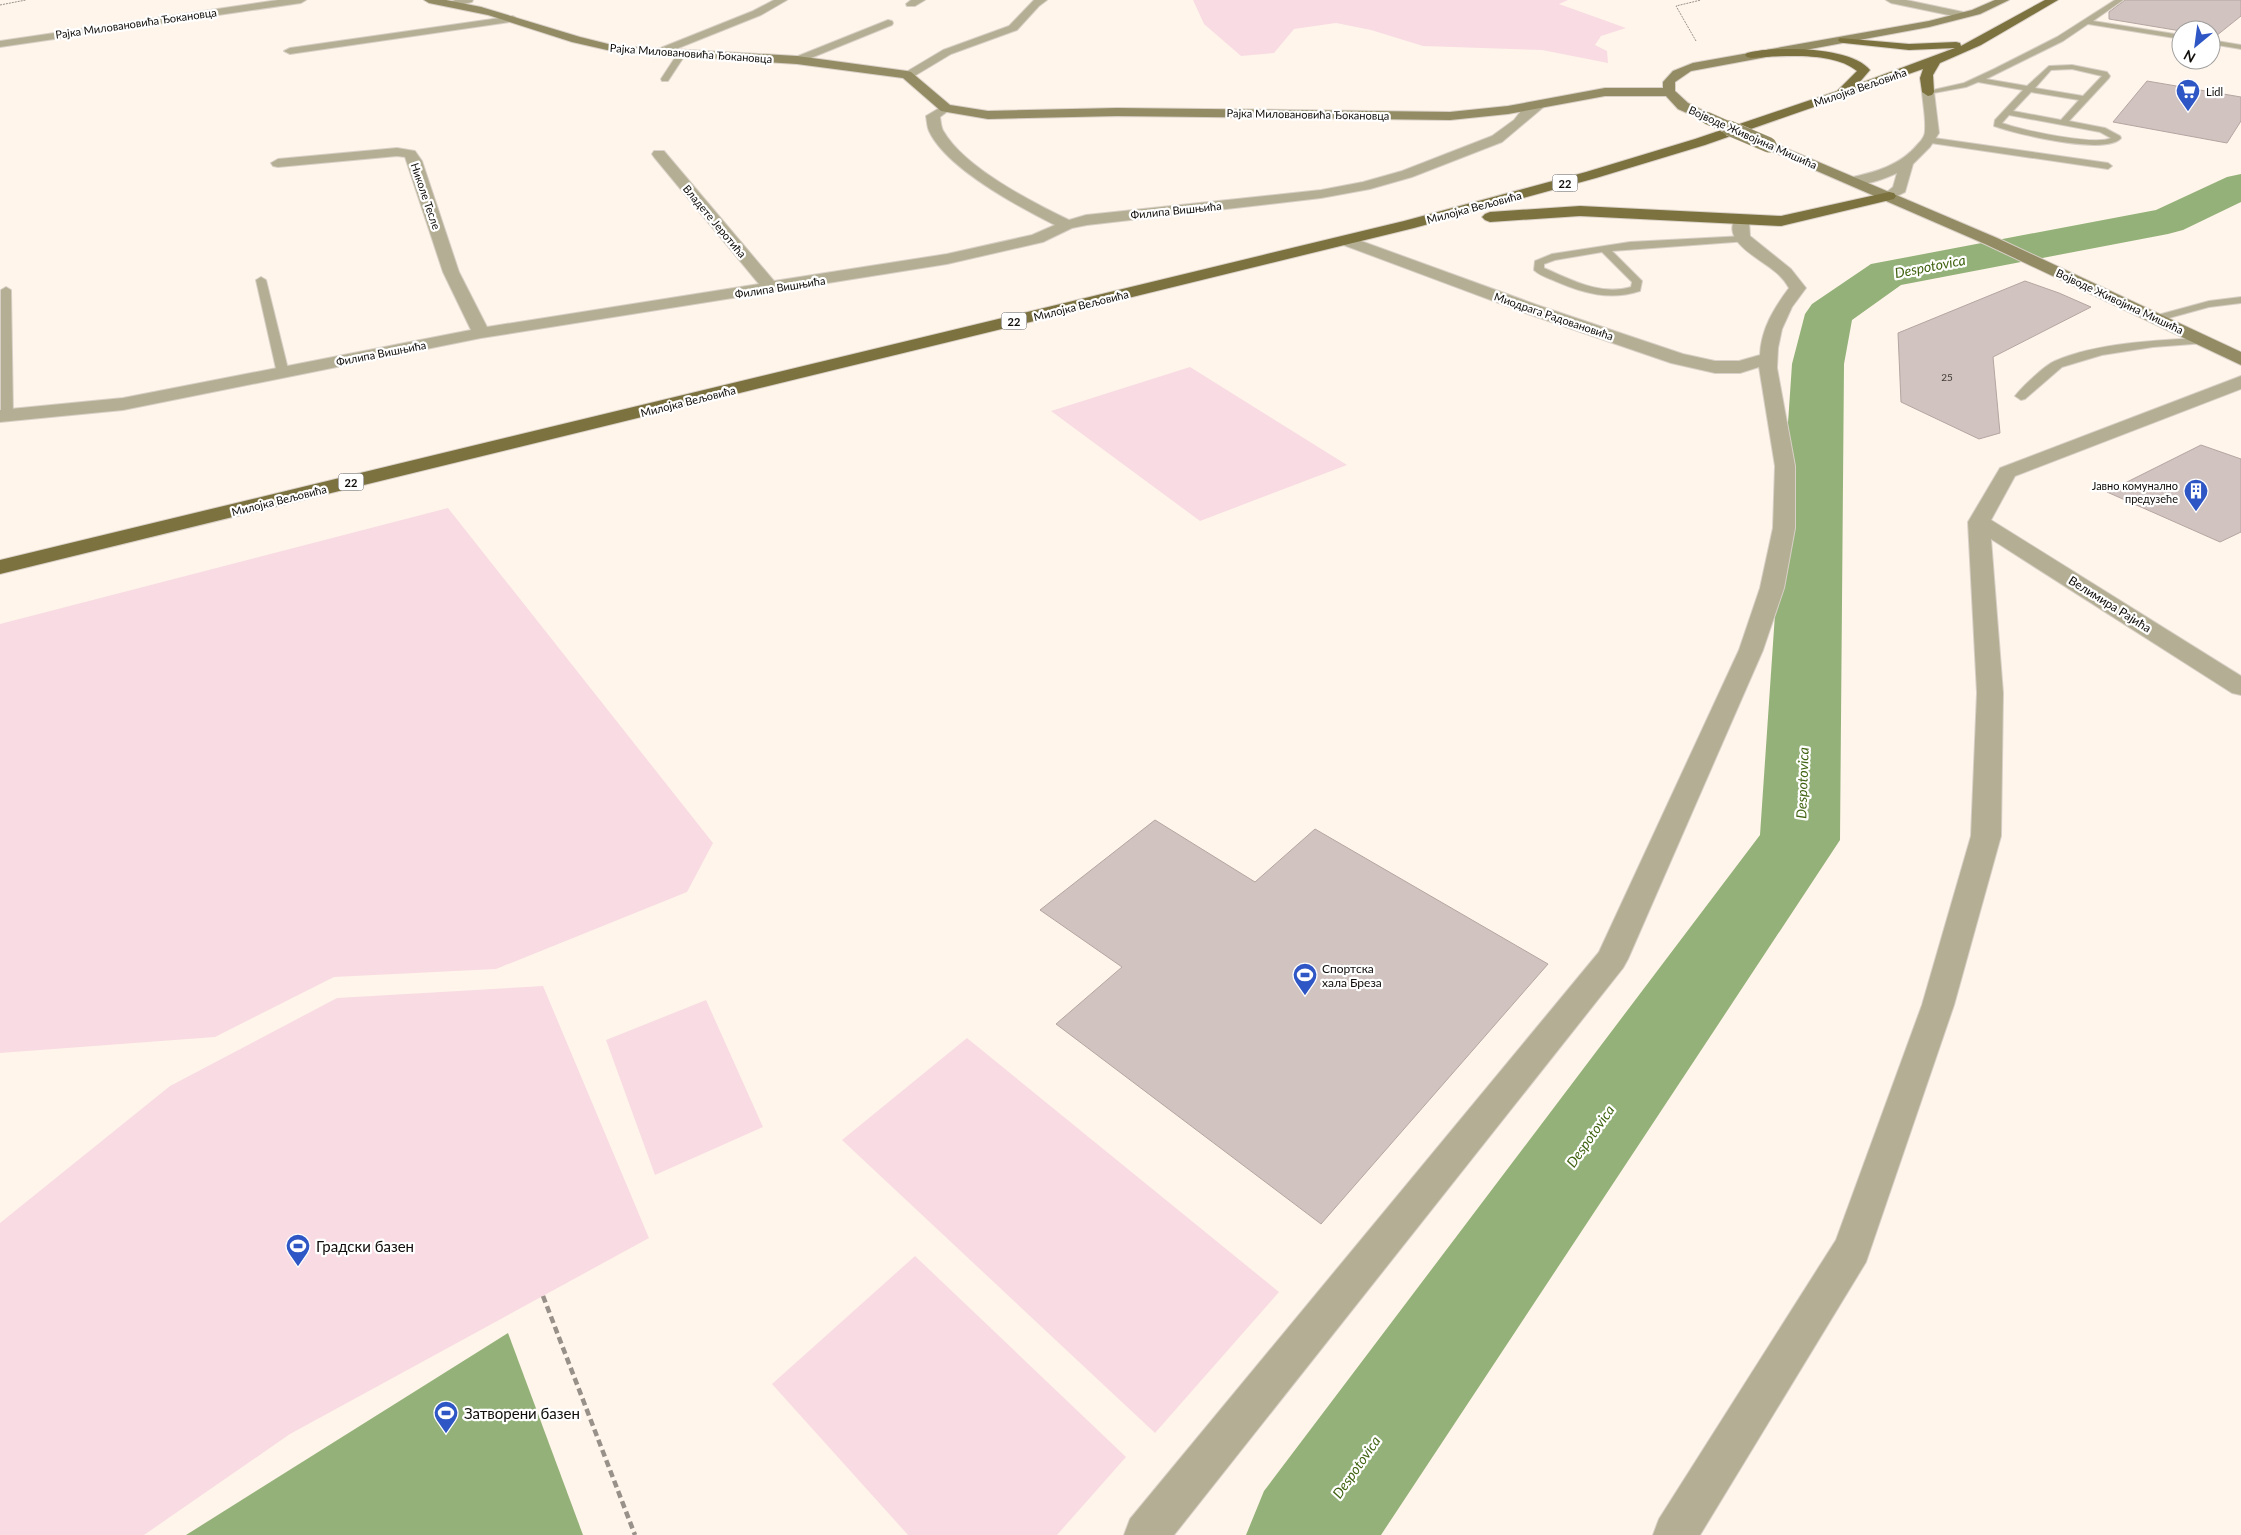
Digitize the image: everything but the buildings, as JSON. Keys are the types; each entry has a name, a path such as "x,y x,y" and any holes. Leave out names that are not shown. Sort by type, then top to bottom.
{"main road":[{"name":"Милојка Вељовића","path":"0,567 778,380 1409,225 1613,169 1936,61 1977,43 2053,0"},
{"path":"1844,40 1919,47 1977,43"},
{"path":"1826,43 1824,47 1830,53 1856,64 1864,70 1851,86 1838,95"},
{"path":"1751,55 1799,53 1839,58"},
{"path":"1928,92 1926,74 1928,68 1936,61"},
{"path":"1742,230 1749,214 1868,188"},
{"path":"1409,225 1453,223 1528,213 1572,211 1742,230 1889,196"}],"street":[{"name":"Рајка Миловановића Ђокановца","path":"0,44 301,0"},
{"name":"Рајка Миловановића Ђокановца","path":"429,0 513,19 577,42 595,46 797,60 907,75 946,108 970,113 1002,116 1117,112 1431,116 1474,114 1540,105 1606,92 1669,92"},
{"path":"452,4 468,0"},
{"path":"662,51 757,14 782,0"},
{"path":"907,75 947,52 1012,28 1035,4 1042,0"},
{"path":"1891,0 1963,16"},
{"path":"1669,92 1669,82 1675,75 1690,68 1751,55 1930,24 1963,16 2004,0"},
{"path":"290,51 513,19"},
{"path":"797,60 888,23"},
{"name":"Војводе Живојина Мишића","path":"1669,92 1682,106 1707,118 1992,241 2158,318 2241,359"},
{"path":"1889,196 1900,189 1906,165 1932,133 1928,92"},
{"name":"Филипа Вишњића","path":"8,417 123,404 481,333 947,259 1037,239 1066,225 1086,220 1312,195 1364,186 1414,171 1497,139 1519,123 1526,114 1540,105"},
{"path":"946,108 933,116 931,123 935,133 950,151 1024,204 1066,225"},
{"name":"Николе Тесле","path":"278,163 398,152 410,154 451,272 481,333"},
{"name":"Владете Јеротића","path":"659,154 771,288"},
{"path":"1854,181 1870,178 1906,165"},
{"path":"1146,1535 1612,959 1751,650 1772,588 1784,528 1786,466 1768,368 1768,358 1773,329 1784,306 1798,288 1792,277 1742,230"},
{"name":"Миодрага Радовановића","path":"1344,240 1525,307 1678,360 1715,367 1740,367 1768,358"},
{"path":"1675,1535 1852,1249 1938,1005 1986,836 1990,693 1979,522 2007,472 2241,382"},
{"name":"Велимира Рајића","path":"1979,522 2241,687"}],"lane":[{"path":"1928,92 1978,80 2060,39 2120,0"},
{"path":"2087,22 2171,35"},
{"path":"2221,43 2241,46"},
{"path":"665,79 684,52"},
{"path":"2007,112 2102,130 2117,138 2108,143 2012,129 1996,124 2007,112 2049,68 2054,66 2086,69 2104,74 2106,76 2064,122"},
{"path":"1978,80 2085,99"},
{"path":"1926,140 2108,166"},
{"path":"1604,249 1638,281 1636,289 1614,295 1580,287 1539,270 1539,263 1552,257 1604,249 1630,245 1742,230"},
{"path":"261,280 284,373"},
{"path":"6,290 8,417"},
{"path":"2158,318 2223,300 2241,300"},
{"path":"2021,396 2058,364 2101,352 2153,344 2202,341"}],"path":[{"path":"0,5 26,0"},
{"path":"1701,0 1676,6 1709,63"},
{"path":"542,1296 635,1535"}],"shaded area":[{"path":"1193,0 1568,0 1559,4 1626,28 1601,36 1595,45 1607,51 1608,63 1542,50 1423,46 1371,30 1336,23 1294,29 1274,53 1241,56 1204,24"},
{"path":"1190,367 1347,465 1200,521 1051,411"},
{"path":"448,508 713,843 687,892 496,969 334,977 215,1037 0,1053 0,624"},
{"name":"Градски базен","path":"543,986 649,1238 290,1434 144,1535 0,1535 0,1223 170,1086 337,998"},
{"path":"706,1000 763,1127 655,1175 606,1040"},
{"path":"967,1038 1279,1292 1155,1433 842,1140"},
{"path":"915,1256 1126,1457 1057,1535 908,1535 772,1384"},
{"name":"Затворени базен","path":"508,1333 583,1535 186,1535"}],"waterway":[{"name":"Despotovica","path":"1308,1535 1800,840 1818,364 1829,314 1887,274 2168,221 2241,186"}],"place":[{"name":"Lidl","path":"2188,112"},
{"name":"Јавно комунално предузеће","path":"2196,512"},
{"name":"Спортска хала Бреза","path":"1305,996"},
{"name":"Градски базен","path":"298,1267"},
{"name":"Затворени базен","path":"446,1434"}]}
